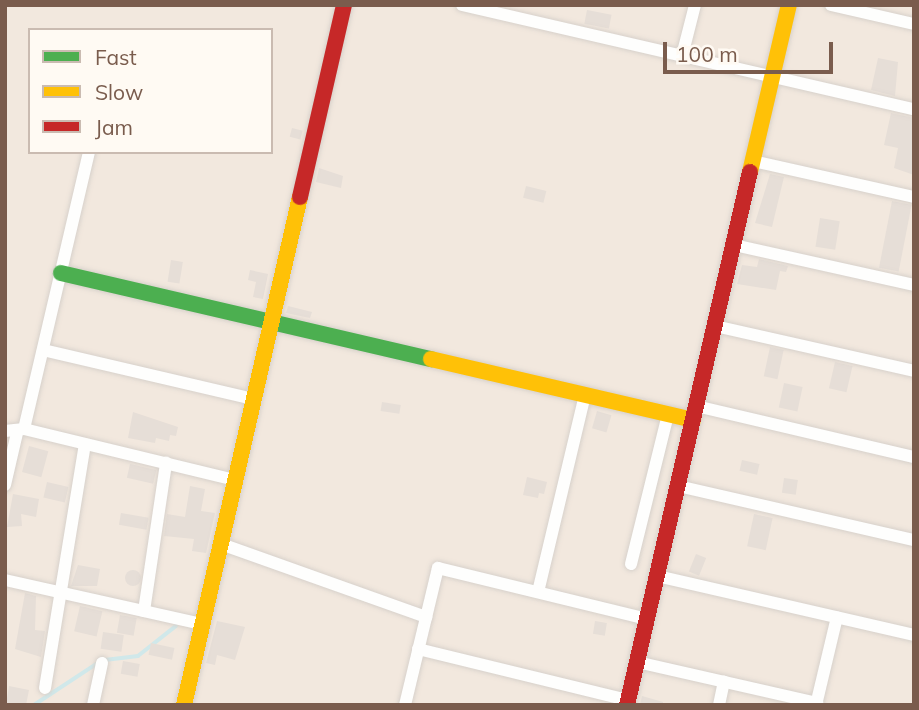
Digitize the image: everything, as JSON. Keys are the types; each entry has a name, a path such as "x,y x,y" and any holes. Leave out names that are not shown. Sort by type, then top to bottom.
{"street":[{"path":"184,705 344,5"},
{"path":"462,5 914,109"},
{"path":"682,56 695,5"},
{"path":"418,649 628,702 789,5"},
{"path":"831,5 914,24"},
{"path":"5,485 16,431 43,350 89,154"},
{"path":"753,161 914,197"},
{"path":"734,245 914,285"},
{"path":"61,273 668,414 695,413 914,457"},
{"path":"715,326 914,371"},
{"path":"43,350 254,399"},
{"path":"538,592 585,395"},
{"path":"631,564 668,414"},
{"path":"16,431 85,444 235,480"},
{"path":"45,688 85,444"},
{"path":"144,611 166,463"},
{"path":"678,486 914,540"},
{"path":"221,544 426,617"},
{"path":"405,705 438,568 647,619"},
{"path":"657,576 914,635"},
{"path":"5,580 202,624"},
{"path":"637,662 817,704 837,617"},
{"path":"93,705 103,663"},
{"path":"719,705 724,682"}],"shaded area":[{"path":"5,5 914,5 914,705 5,705"}],"building":[{"path":"587,10 612,15 609,29 584,24"},
{"path":"878,58 898,62 895,96 871,90"},
{"path":"891,113 914,118 914,175 894,168 898,148 884,145"},
{"path":"292,128 303,131 300,140 290,137"},
{"path":"319,168 343,176 341,188 316,182"},
{"path":"770,174 784,177 772,227 755,223"},
{"path":"526,186 546,191 543,203 523,198"},
{"path":"892,201 912,205 899,272 879,268"},
{"path":"820,218 840,221 835,250 815,247"},
{"path":"759,259 788,266 786,272 780,271 776,290 737,284 742,265 757,267"},
{"path":"171,260 183,262 179,284 168,282"},
{"path":"250,270 268,274 263,299 253,297 256,282 248,280"},
{"path":"288,306 312,312 310,318 286,313"},
{"path":"770,347 784,350 777,379 764,376"},
{"path":"835,362 853,366 846,392 829,388"},
{"path":"784,383 803,387 797,411 779,407"},
{"path":"382,402 401,405 399,414 381,411"},
{"path":"597,411 611,415 606,432 592,428"},
{"path":"133,412 178,427 176,436 170,435 169,441 156,438 155,443 128,438"},
{"path":"29,446 48,451 41,477 22,472"},
{"path":"742,460 760,464 757,475 740,471"},
{"path":"130,464 156,470 153,484 127,478"},
{"path":"527,477 547,482 544,494 539,493 538,498 523,495"},
{"path":"784,478 798,480 796,495 782,493"},
{"path":"47,482 68,487 65,503 43,498"},
{"path":"190,486 205,489 201,511 215,513 206,553 192,551 194,539 164,536 167,514 185,517"},
{"path":"13,494 39,499 36,517 21,514 22,526 7,527"},
{"path":"121,513 149,518 146,530 119,525"},
{"path":"754,514 773,518 766,550 747,546"},
{"path":"696,554 706,558 699,576 689,572"},
{"path":"78,565 100,569 97,586 71,586"},
{"path":"133,570 139,572 139,584 133,586 127,584 125,578 127,572"},
{"path":"25,593 36,596 35,630 45,631 41,657 15,649"},
{"path":"80,606 102,611 97,637 74,631"},
{"path":"120,615 137,618 134,636 117,633"},
{"path":"217,621 245,627 235,660 217,655 215,665 206,663"},
{"path":"595,621 607,623 605,636 593,634"},
{"path":"103,632 124,635 121,652 101,649"},
{"path":"151,643 174,648 172,660 149,655"},
{"path":"123,661 140,664 137,677 121,674"},
{"path":"9,686 29,690 26,705 6,705"},
{"path":"642,696 663,702 663,705 640,705"}],"waterway":[{"path":"105,660 138,656 176,626"},
{"path":"34,705 98,663"}],"traffic: fast":[{"path":"61,273 431,359"}],"traffic: slow":[{"path":"750,172 789,5"},
{"path":"184,705 300,197"},
{"path":"431,359 693,420"}],"traffic: jam":[{"path":"300,197 344,5"},
{"path":"627,705 750,172"}]}
